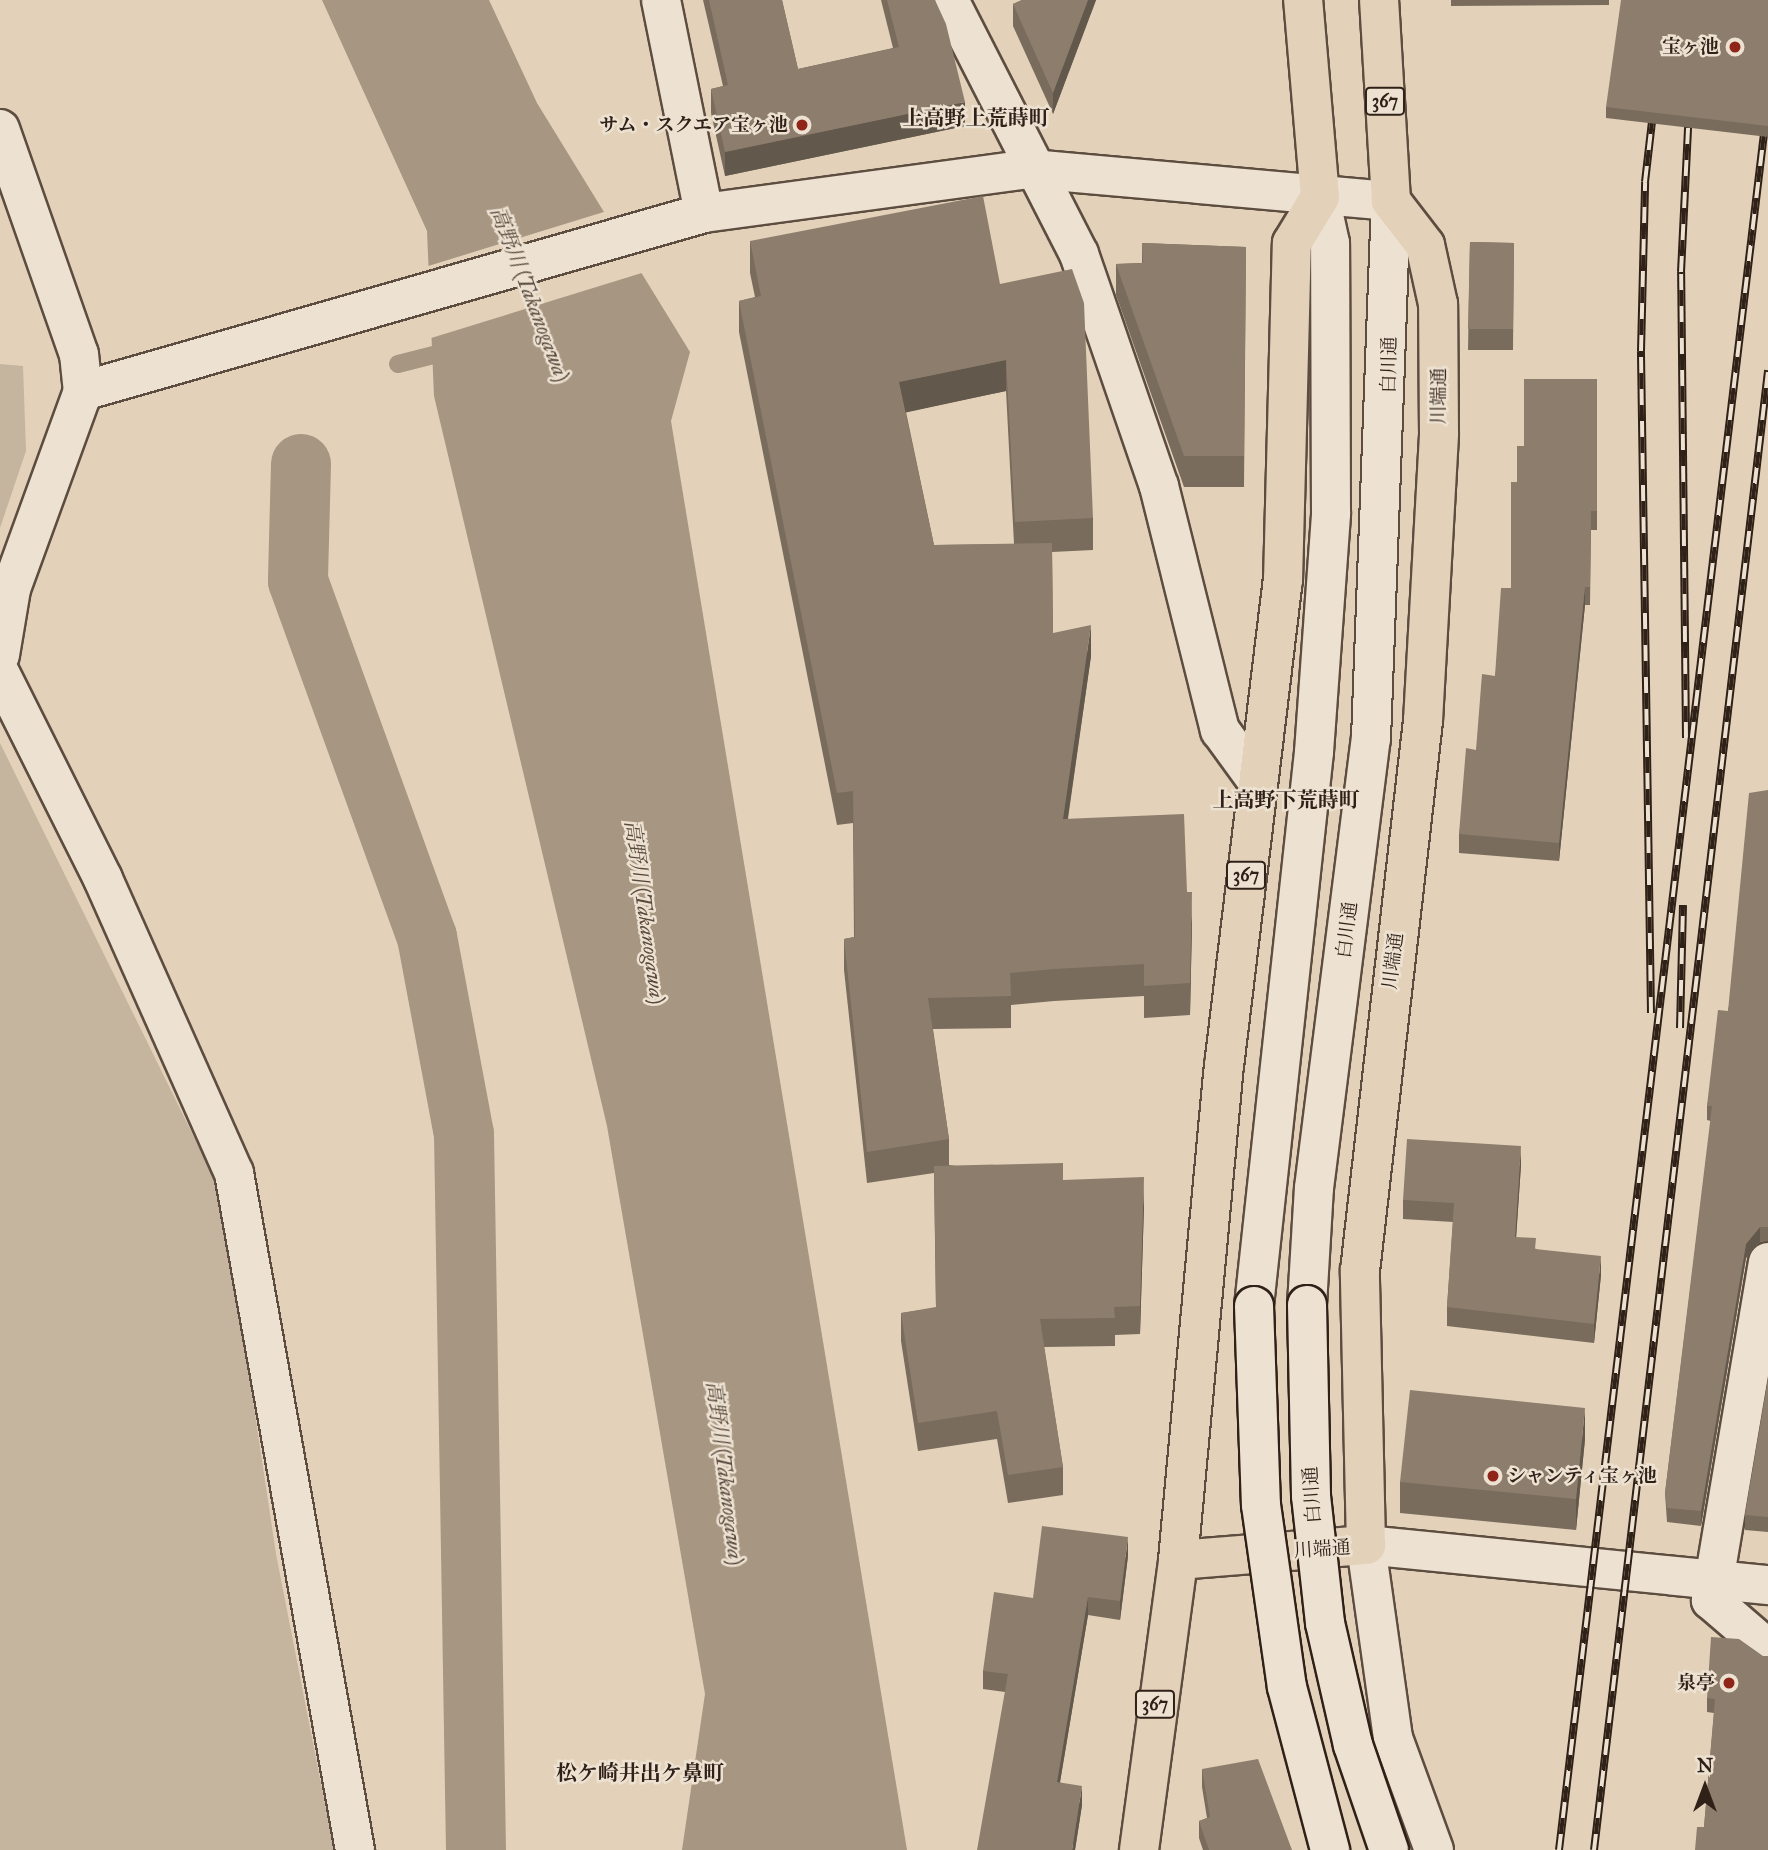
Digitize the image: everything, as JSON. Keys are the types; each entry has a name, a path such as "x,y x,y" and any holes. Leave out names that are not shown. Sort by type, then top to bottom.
{"highway":[{"path":"1304,0 1320,197"},
{"name":"白川通","path":"1379,0 1391,201"},
{"name":"367","path":"1139,1850 1178,1560 1257,781 1283,580 1292,243 1320,197"},
{"name":"川端通","path":"1178,1560 1366,1545 1360,1271 1423,721 1439,433 1438,303 1425,245 1391,201"}],"street":[{"path":"661,0 689,217"},
{"path":"949,0 1031,169 1079,254 1158,486 1220,730 1257,781"},
{"path":"0,129 79,354 83,391 11,589 0,655"},
{"path":"83,391 689,217 1031,169 1320,197 1391,201"},
{"path":"1320,197 1330,243 1331,513 1314,752 1254,1306 1262,1518 1287,1686 1330,1850"},
{"name":"白川通","path":"1390,1850 1353,1745 1325,1623 1311,1496 1307,1306 1314,1188 1371,739 1391,201"},
{"path":"0,673 103,878 234,1173 355,1850"},
{"path":"1768,1262 1711,1600 1768,1649"},
{"path":"1434,1850 1393,1738 1366,1545 1768,1585"}],"shaded area":[{"path":"0,364 23,366 26,451 0,528"},
{"path":"0,743 222,1194 276,1554 334,1850 0,1850"}],"water":[{"name":"高野川 (Takanogawa)","path":"322,0 489,0 537,103 690,352 671,421 907,1850 682,1850 705,1694 607,1126 434,396 427,231"}],"pier":[{"path":"607,211 645,272 428,339 425,267"}],"building":[{"path":"709,0 782,0 798,69 899,47 887,0 935,0 946,24 965,102 725,152 711,89 728,85"},
{"path":"1022,0 1088,0 1053,93 1013,4"},
{"path":"1621,0 1768,0 1768,126 1606,107"},
{"path":"983,196 1000,284 1072,269 1084,303 1093,518 1015,522 1006,360 899,382 934,545 1052,543 1053,633 1091,625 1063,819 1184,814 1187,892 1192,892 1190,983 1144,986 1144,964 1054,969 1010,973 1011,996 928,998 949,1139 867,1152 844,939 855,937 853,791 837,793 739,301 761,296 750,241"},
{"path":"1470,242 1514,243 1513,329 1468,329"},
{"path":"1142,243 1246,247 1244,456 1184,456 1116,264 1143,263"},
{"path":"1524,379 1597,379 1597,511 1591,511 1590,587 1585,587 1559,843 1459,834 1466,748 1476,750 1482,674 1495,676 1501,588 1511,588 1511,482 1517,482 1517,446 1524,446"},
{"path":"1768,790 1768,1227 1760,1227 1746,1244 1701,1511 1667,1508 1665,1493 1712,1106 1707,1106 1718,1010 1728,1011 1749,793"},
{"path":"1407,1139 1521,1146 1515,1237 1536,1238 1535,1249 1601,1256 1594,1324 1447,1307 1454,1203 1403,1200"},
{"path":"1063,1163 1063,1180 1144,1177 1140,1306 1114,1307 1115,1318 1040,1319 1063,1467 1008,1475 997,1411 918,1423 901,1313 936,1307 934,1166"},
{"path":"1768,1379 1768,1517 1745,1515"},
{"name":"シャンティ宝ヶ池","path":"1410,1390 1585,1408 1576,1499 1400,1482"},
{"path":"1042,1526 1128,1537 1120,1601 1088,1597 1057,1782 1082,1786 1072,1850 977,1850 1008,1674 983,1671 994,1592 1033,1598"},
{"path":"1711,1637 1739,1639 1763,1656 1768,1656 1768,1850 1695,1850 1697,1827 1704,1827 1715,1699 1707,1698"},
{"path":"1258,1759 1292,1850 1209,1850 1199,1821 1210,1817 1202,1769"}],"waterway":[{"path":"398,364 453,350"},
{"path":"301,464 298,581 427,937 464,1134 476,1850"}],"railway":[{"path":"1559,1850 1768,99"},
{"path":"1651,1013 1641,351 1645,182 1654,104"},
{"path":"1686,738 1681,272 1689,108"},
{"path":"1594,1850 1768,370"},
{"path":"1680,1028 1683,905"}],"place":[{"name":"宝ヶ池","path":"1735,47"},
{"name":"サム・スクエア宝ヶ池","path":"802,125"},
{"name":"シャンティ宝ヶ池","path":"1493,1476"},
{"name":"泉亭","path":"1729,1683"}],"district":[{"name":"上高野上荒蒔町","path":"976,118"},
{"name":"上高野下荒蒔町","path":"1286,800"},
{"name":"松ケ崎井出ケ鼻町","path":"640,1773"}]}
